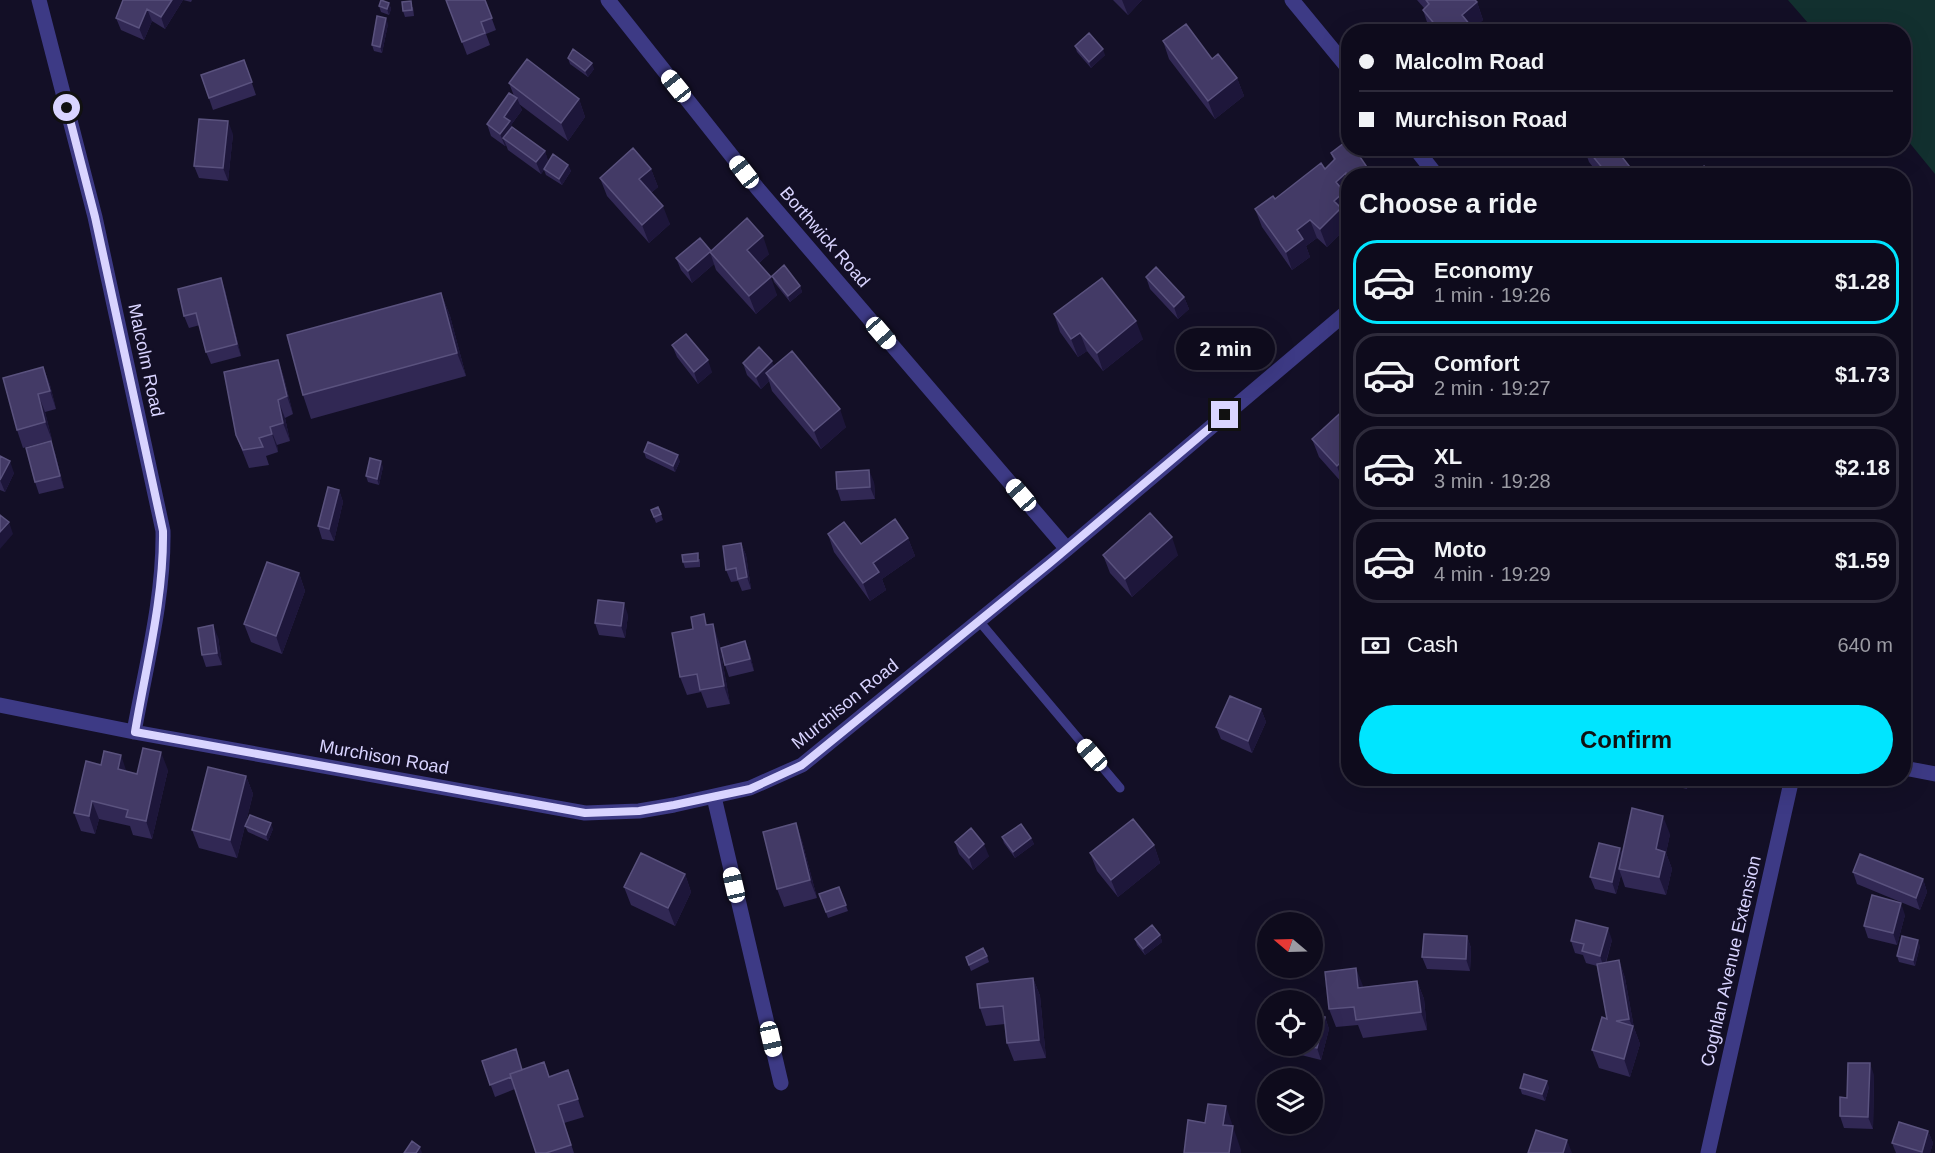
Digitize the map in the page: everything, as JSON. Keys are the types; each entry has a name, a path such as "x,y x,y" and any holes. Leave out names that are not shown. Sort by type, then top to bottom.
{"street":[{"name":"Malcolm Road","path":"39,0 95,217 163,531 159,596 135,732"},
{"name":"Borthwick Road","path":"608,0 758,189 1067,549"},
{"path":"1292,0 1341,60"},
{"path":"1421,156 1431,168"},
{"name":"Murchison Road","path":"0,705 135,732 585,813 639,811 750,789 802,765 1067,549 1341,317"},
{"path":"1911,769 1935,774"},
{"name":"Coghlan Avenue Extension","path":"1708,1153 1790,786"},
{"path":"714,796 781,1083"}],"lane":[{"path":"979,621 1120,788"}],"green space":[{"path":"1788,0 1935,0 1935,174 1911,145 1911,24 1809,24"}],"building":[{"path":"123,0 172,0 161,17 147,9 139,28 116,18"},
{"path":"381,0 389,3 387,9 379,6"},
{"path":"446,0 485,0 492,18 481,22 485,33 462,42"},
{"path":"1426,0 1475,0 1477,2 1462,15 1469,24 1434,24 1423,10 1429,4"},
{"path":"411,1 412,10 403,11 402,2"},
{"path":"377,16 386,18 380,47 372,45"},
{"path":"1186,24 1212,59 1218,54 1237,78 1208,101 1163,41"},
{"path":"1089,33 1103,49 1089,62 1075,46"},
{"path":"573,49 592,63 585,71 568,58"},
{"path":"527,59 579,99 561,123 509,83"},
{"path":"244,60 252,82 209,98 201,75"},
{"path":"509,93 517,98 504,117 510,121 500,134 487,124"},
{"path":"199,119 228,121 223,168 194,166"},
{"path":"512,127 545,151 536,162 503,138"},
{"path":"1341,145 1341,156 1359,156 1368,168 1341,168 1341,178 1336,182 1341,188 1341,195 1334,201 1341,208 1320,229 1310,220 1297,230 1303,239 1286,252 1255,209 1273,196 1275,199 1321,163 1325,169 1335,159 1331,153"},
{"path":"633,148 651,169 639,179 663,206 642,225 600,178"},
{"path":"553,154 568,165 559,179 544,169"},
{"path":"1593,156 1621,156 1631,168 1602,168"},
{"path":"747,218 763,236 747,250 771,277 749,296 710,252"},
{"path":"700,238 711,251 688,271 676,258"},
{"path":"784,265 800,286 788,296 772,276"},
{"path":"1156,267 1184,297 1174,307 1146,277"},
{"path":"221,278 237,344 206,352 196,313 184,316 178,289"},
{"path":"1102,278 1136,321 1097,353 1080,333 1071,339 1054,314"},
{"path":"441,293 457,353 303,395 287,335"},
{"path":"686,334 708,360 694,372 672,345"},
{"path":"759,347 772,361 756,377 743,363"},
{"path":"792,351 840,409 814,431 766,373"},
{"path":"278,360 287,396 278,400 283,423 270,427 272,434 259,438 263,447 243,450 236,435 224,372"},
{"path":"43,367 50,391 38,394 45,422 17,430 3,378"},
{"path":"1341,412 1341,462 1337,466 1312,439"},
{"path":"51,441 60,476 35,482 26,448"},
{"path":"648,442 678,455 673,466 644,452"},
{"path":"0,456 10,461 0,480"},
{"path":"370,458 381,461 377,479 366,476"},
{"path":"869,470 870,487 837,489 836,472"},
{"path":"328,487 339,490 329,529 318,526"},
{"path":"658,507 661,514 654,517 651,510"},
{"path":"1150,513 1172,537 1125,579 1103,555"},
{"path":"0,515 9,522 0,532"},
{"path":"895,519 908,538 873,563 879,572 863,583 828,534 844,522 861,544"},
{"path":"741,543 747,577 738,579 736,568 726,570 723,546"},
{"path":"698,553 698,561 683,562 682,555"},
{"path":"267,562 299,573 276,636 244,624"},
{"path":"598,600 624,603 621,626 595,623"},
{"path":"704,614 706,625 713,624 724,686 700,690 697,674 680,677 672,633 693,629 691,617"},
{"path":"213,625 217,653 202,655 198,628"},
{"path":"745,641 750,659 725,665 721,648"},
{"path":"1230,696 1261,709 1248,741 1216,727"},
{"path":"143,748 161,752 146,821 126,817 128,810 92,801 89,816 74,813 86,761 101,765 104,751 121,755 118,769 137,774"},
{"path":"208,767 246,776 230,840 192,830"},
{"path":"1632,808 1663,816 1656,849 1665,852 1659,877 1619,869"},
{"path":"250,815 271,823 266,835 245,826"},
{"path":"1133,819 1154,845 1111,880 1090,853"},
{"path":"796,823 810,880 777,889 763,832"},
{"path":"1021,824 1031,838 1013,852 1002,837"},
{"path":"971,828 984,844 969,858 955,842"},
{"path":"1599,843 1620,848 1612,882 1590,877"},
{"path":"641,853 685,874 668,908 624,887"},
{"path":"1860,854 1923,879 1916,898 1853,872"},
{"path":"839,887 846,905 826,912 819,894"},
{"path":"1872,895 1901,903 1893,933 1864,926"},
{"path":"1576,920 1608,928 1600,956 1582,951 1584,944 1571,941"},
{"path":"1152,925 1160,935 1143,949 1135,939"},
{"path":"1424,934 1467,936 1466,959 1422,957"},
{"path":"1902,936 1918,940 1913,960 1897,956"},
{"path":"983,948 987,956 969,965 966,957"},
{"path":"1619,960 1629,1019 1616,1021 1633,1026 1624,1059 1592,1050 1602,1017 1607,1019 1597,964"},
{"path":"1356,968 1358,988 1417,981 1421,1012 1356,1020 1354,1007 1329,1009 1325,972"},
{"path":"1033,978 1039,1040 1007,1043 1003,1006 980,1008 977,984"},
{"path":"516,1049 522,1070 490,1085 482,1061"},
{"path":"544,1062 549,1077 568,1070 578,1099 558,1105 571,1145 546,1153 536,1153 510,1074"},
{"path":"1848,1063 1870,1063 1868,1117 1840,1116 1840,1097 1847,1098"},
{"path":"1524,1074 1547,1081 1542,1094 1520,1088"},
{"path":"1208,1104 1226,1106 1223,1125 1233,1126 1229,1153 1184,1153 1188,1120 1205,1123"},
{"path":"1899,1122 1928,1131 1922,1152 1892,1143"},
{"path":"1536,1130 1567,1140 1563,1153 1528,1153"},
{"path":"412,1141 420,1147 416,1153 404,1153"}],"route":[{"path":"67,108 95,217 163,531 159,596 135,732 585,813 639,811 750,789 802,765 1050,563 1225,415"}]}
